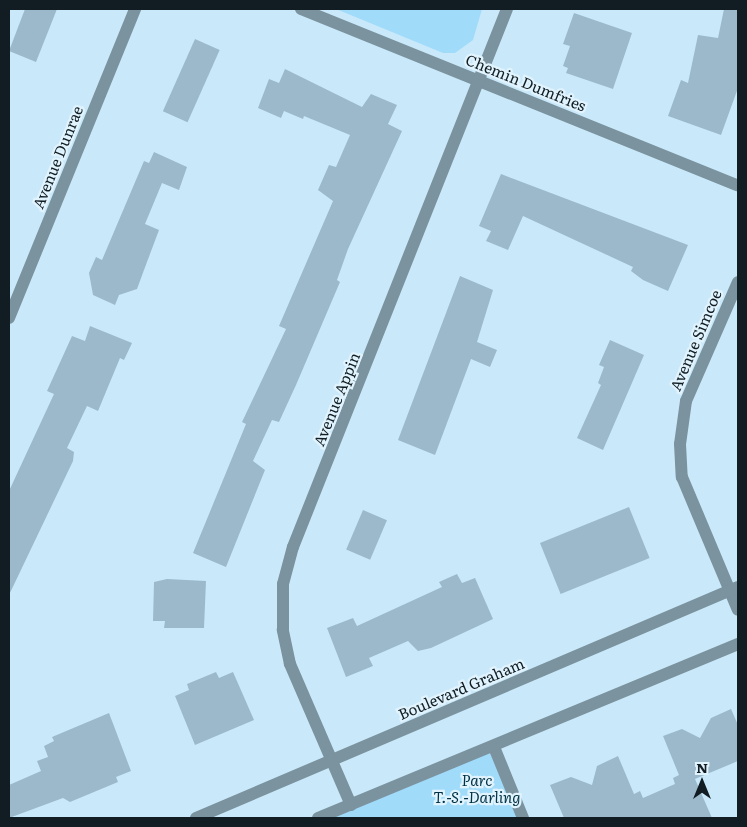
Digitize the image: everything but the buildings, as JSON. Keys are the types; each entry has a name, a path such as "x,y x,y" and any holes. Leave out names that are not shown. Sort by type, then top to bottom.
{"street":[{"name":"Avenue Dunrae","path":"9,318 135,9"},
{"name":"Chemin Dumfries","path":"302,9 738,186"},
{"name":"Avenue Appin","path":"351,805 290,664 283,630 283,584 293,547 481,82 507,9"},
{"name":"Avenue Simcoe","path":"738,282 686,401 680,444 682,477 734,589 738,610"},
{"name":"Boulevard Graham","path":"196,818 734,589"},
{"path":"318,818 494,747 738,644"},
{"path":"494,747 523,818"}],"green space":[{"path":"336,9 482,9 473,40 455,53 443,53"},
{"name":"Parc T.-S.-Darling","path":"494,747 523,818 318,818"}]}
